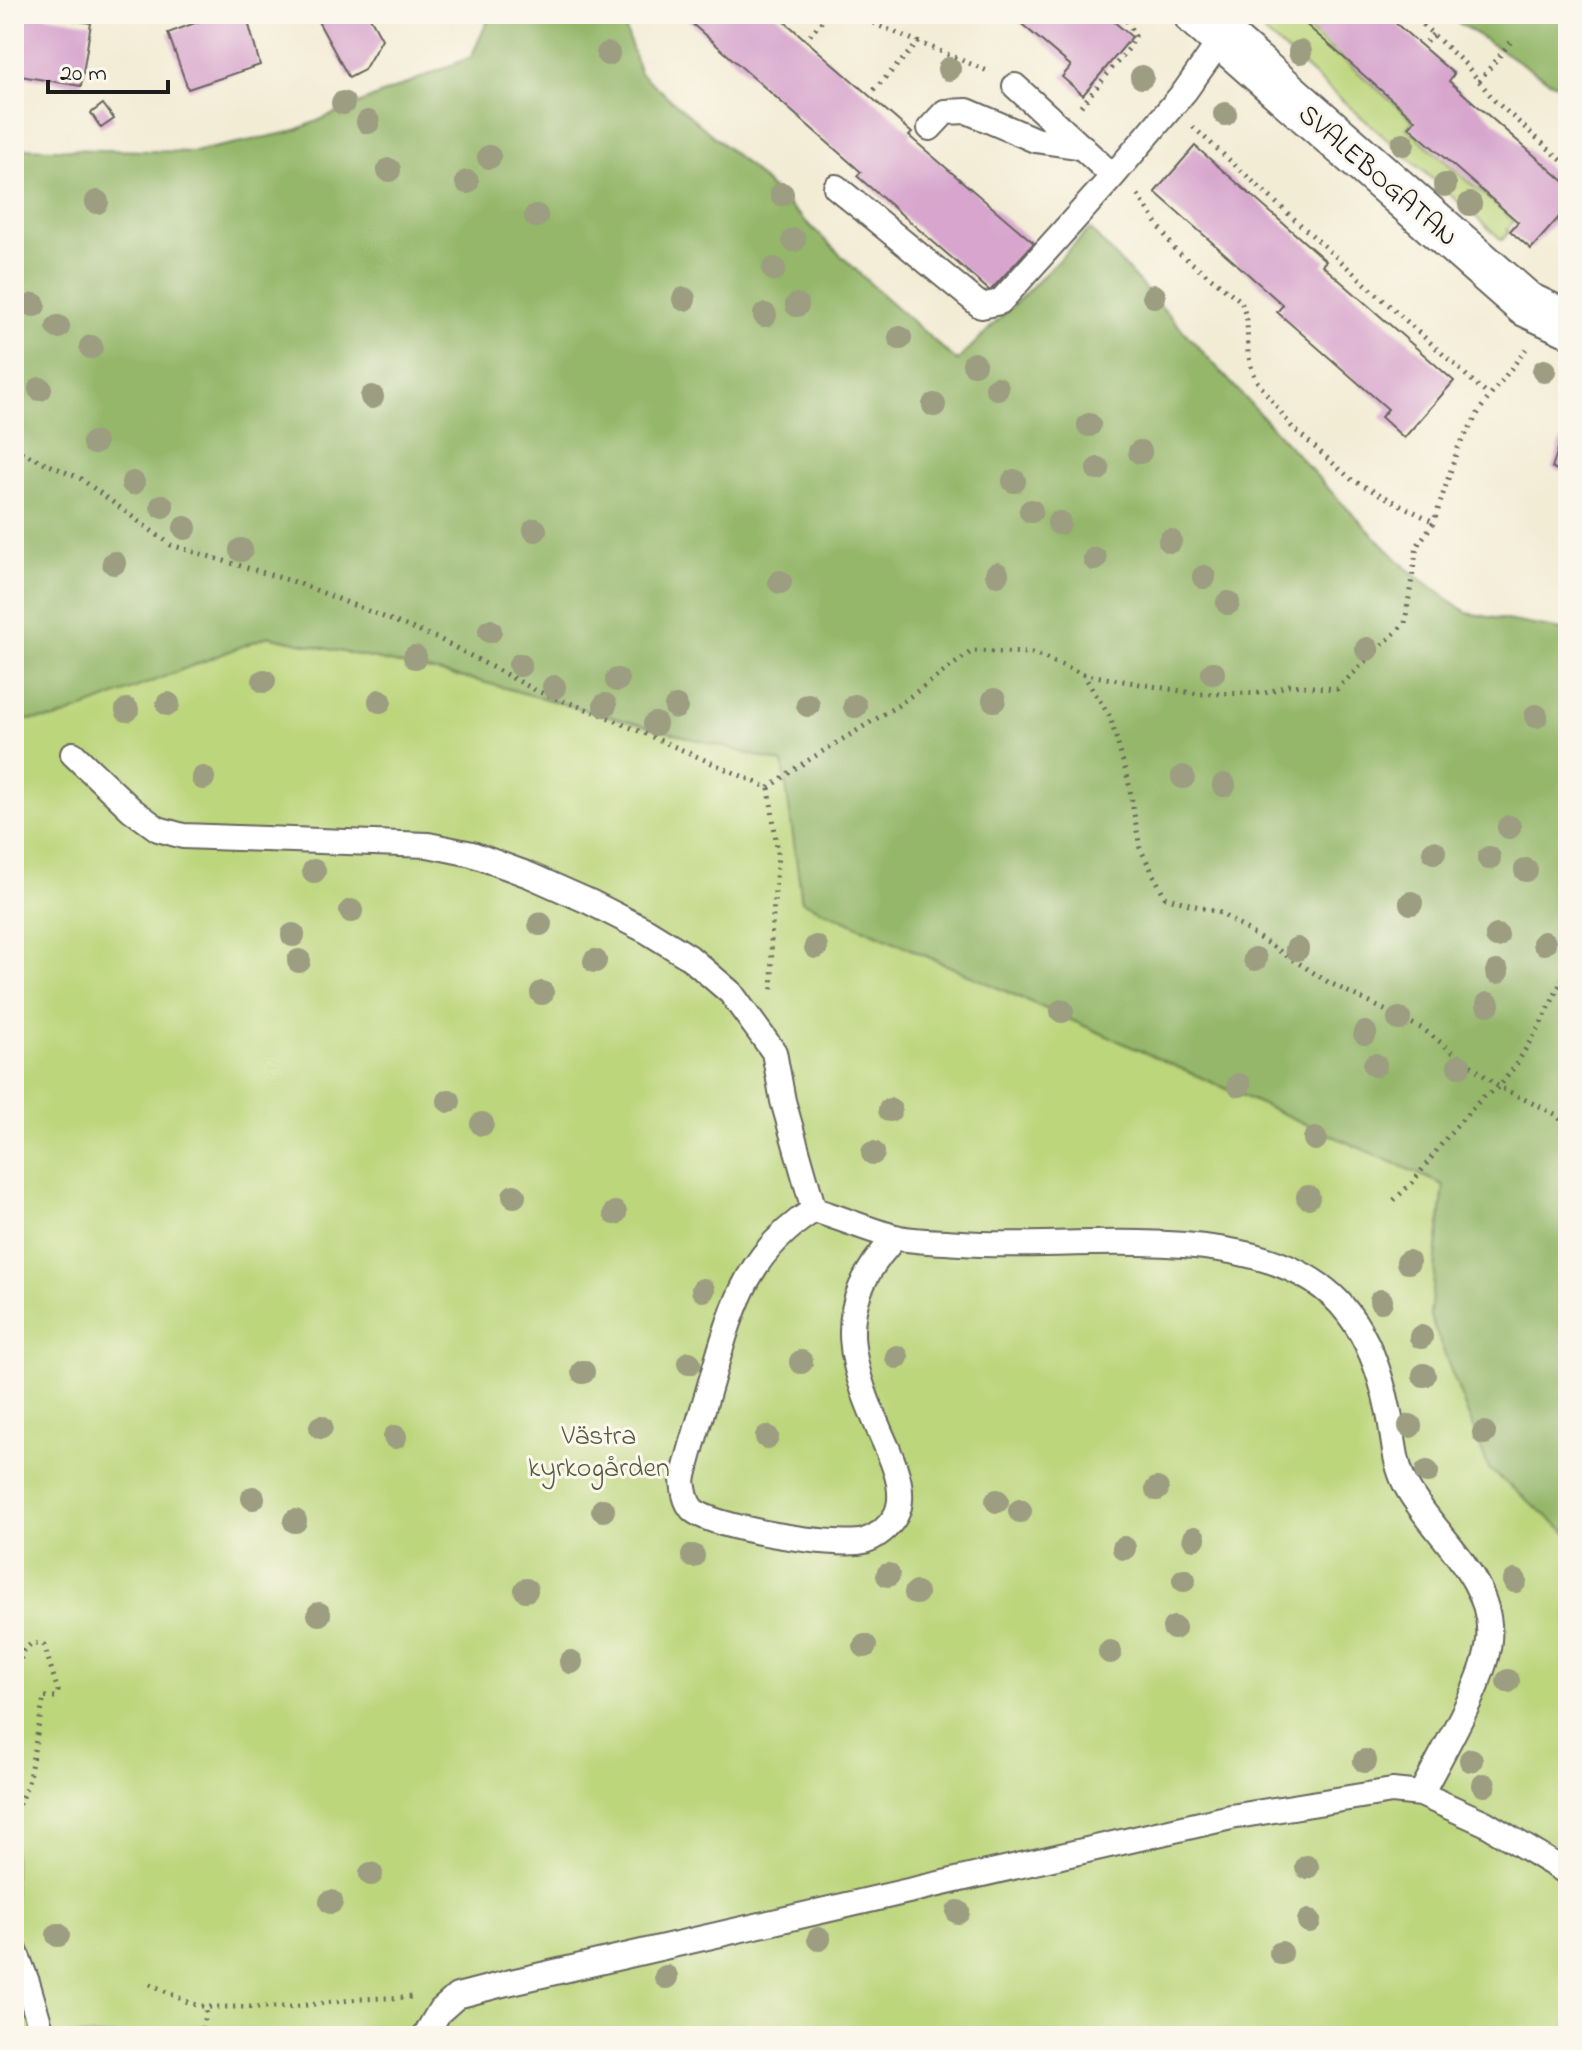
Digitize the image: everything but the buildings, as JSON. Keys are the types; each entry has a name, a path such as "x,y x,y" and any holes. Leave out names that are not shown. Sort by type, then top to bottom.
{"street":[{"name":"SVALEBOGATAN","path":"1209,25 1526,304 1560,320"}],"lane":[{"path":"836,187 981,306 1000,302 1171,108 1209,25"},
{"path":"1015,86 1114,174"},
{"path":"930,128 945,112 967,111 1035,140 1083,147"},
{"path":"73,754 132,810 158,829 183,836 428,845 472,854 590,902 689,957 731,993 774,1052 783,1101 814,1210"},
{"path":"814,1210 896,1237 966,1243 1181,1244 1249,1256 1289,1268 1332,1293 1360,1330 1374,1362 1389,1411 1395,1455 1407,1488 1457,1553 1487,1607 1490,1637 1486,1663 1421,1794"},
{"path":"814,1210 788,1228 765,1253 743,1283 730,1317 683,1480 688,1503 693,1510 719,1523 851,1543 873,1538 890,1524 900,1505 895,1468 861,1384 851,1319 865,1278 896,1237"},
{"path":"425,2036 439,2012 457,1996 1231,1817 1392,1791 1421,1794 1485,1823 1568,1873"},
{"path":"14,1948 43,2036"}],"path":[{"path":"810,35 828,14"},
{"path":"851,14 965,60 1015,86"},
{"path":"1064,129 1129,48 1135,36 1123,14"},
{"path":"1411,14 1434,33 1495,101 1568,166"},
{"path":"1426,42 1434,33"},
{"path":"1479,81 1514,38"},
{"path":"874,90 919,42"},
{"path":"1171,108 1489,396"},
{"path":"1552,164 1558,158"},
{"path":"1114,174 1150,210 1167,242 1241,301 1247,320 1248,354 1252,369 1257,381 1292,427 1352,480 1434,522"},
{"path":"1348,285 1356,276"},
{"path":"769,788 794,769 897,706 972,651 1032,653 1083,674 1198,694 1265,693 1289,685 1337,689 1405,623 1417,546 1434,522 1458,448 1469,425 1489,396 1560,320"},
{"path":"14,449 81,479 171,545 298,583 439,639 539,692 600,714 769,788"},
{"path":"1083,674 1110,717 1128,779 1140,848 1165,897 1220,913 1328,982 1423,1029 1499,1087 1557,1115 1568,1129"},
{"path":"769,788 778,855 771,939 774,1052"},
{"path":"1394,1200 1412,1183 1450,1133 1483,1097 1499,1087 1516,1065 1568,973"},
{"path":"14,1661 20,1661 23,1651 32,1643 44,1645 58,1691 56,1697 44,1697 28,1783 14,1815"},
{"path":"150,1984 192,2004 207,2007 290,2007 360,1999 457,1996"},
{"path":"200,2036 207,2007"}],"green space":[{"path":"491,14 621,14 640,73 747,165 877,290 957,361 1090,229 1337,498 1406,568 1467,613 1568,631 1568,1533 1489,1469 1430,1316 1444,1185 802,901 783,763 479,681 268,636 56,719 14,720 14,148 193,152 291,132 471,57"},
{"path":"1250,14 1291,14 1413,120 1407,128 1514,221 1507,229 1509,232 1502,240 1247,17"},
{"path":"1445,14 1568,14 1568,88 1549,81"},
{"name":"Västra kyrkogården","path":"268,636 479,681 784,763 802,901 1444,1185 1430,1316 1489,1469 1568,1533 1568,2036 14,2036 14,720 56,718"}]}
